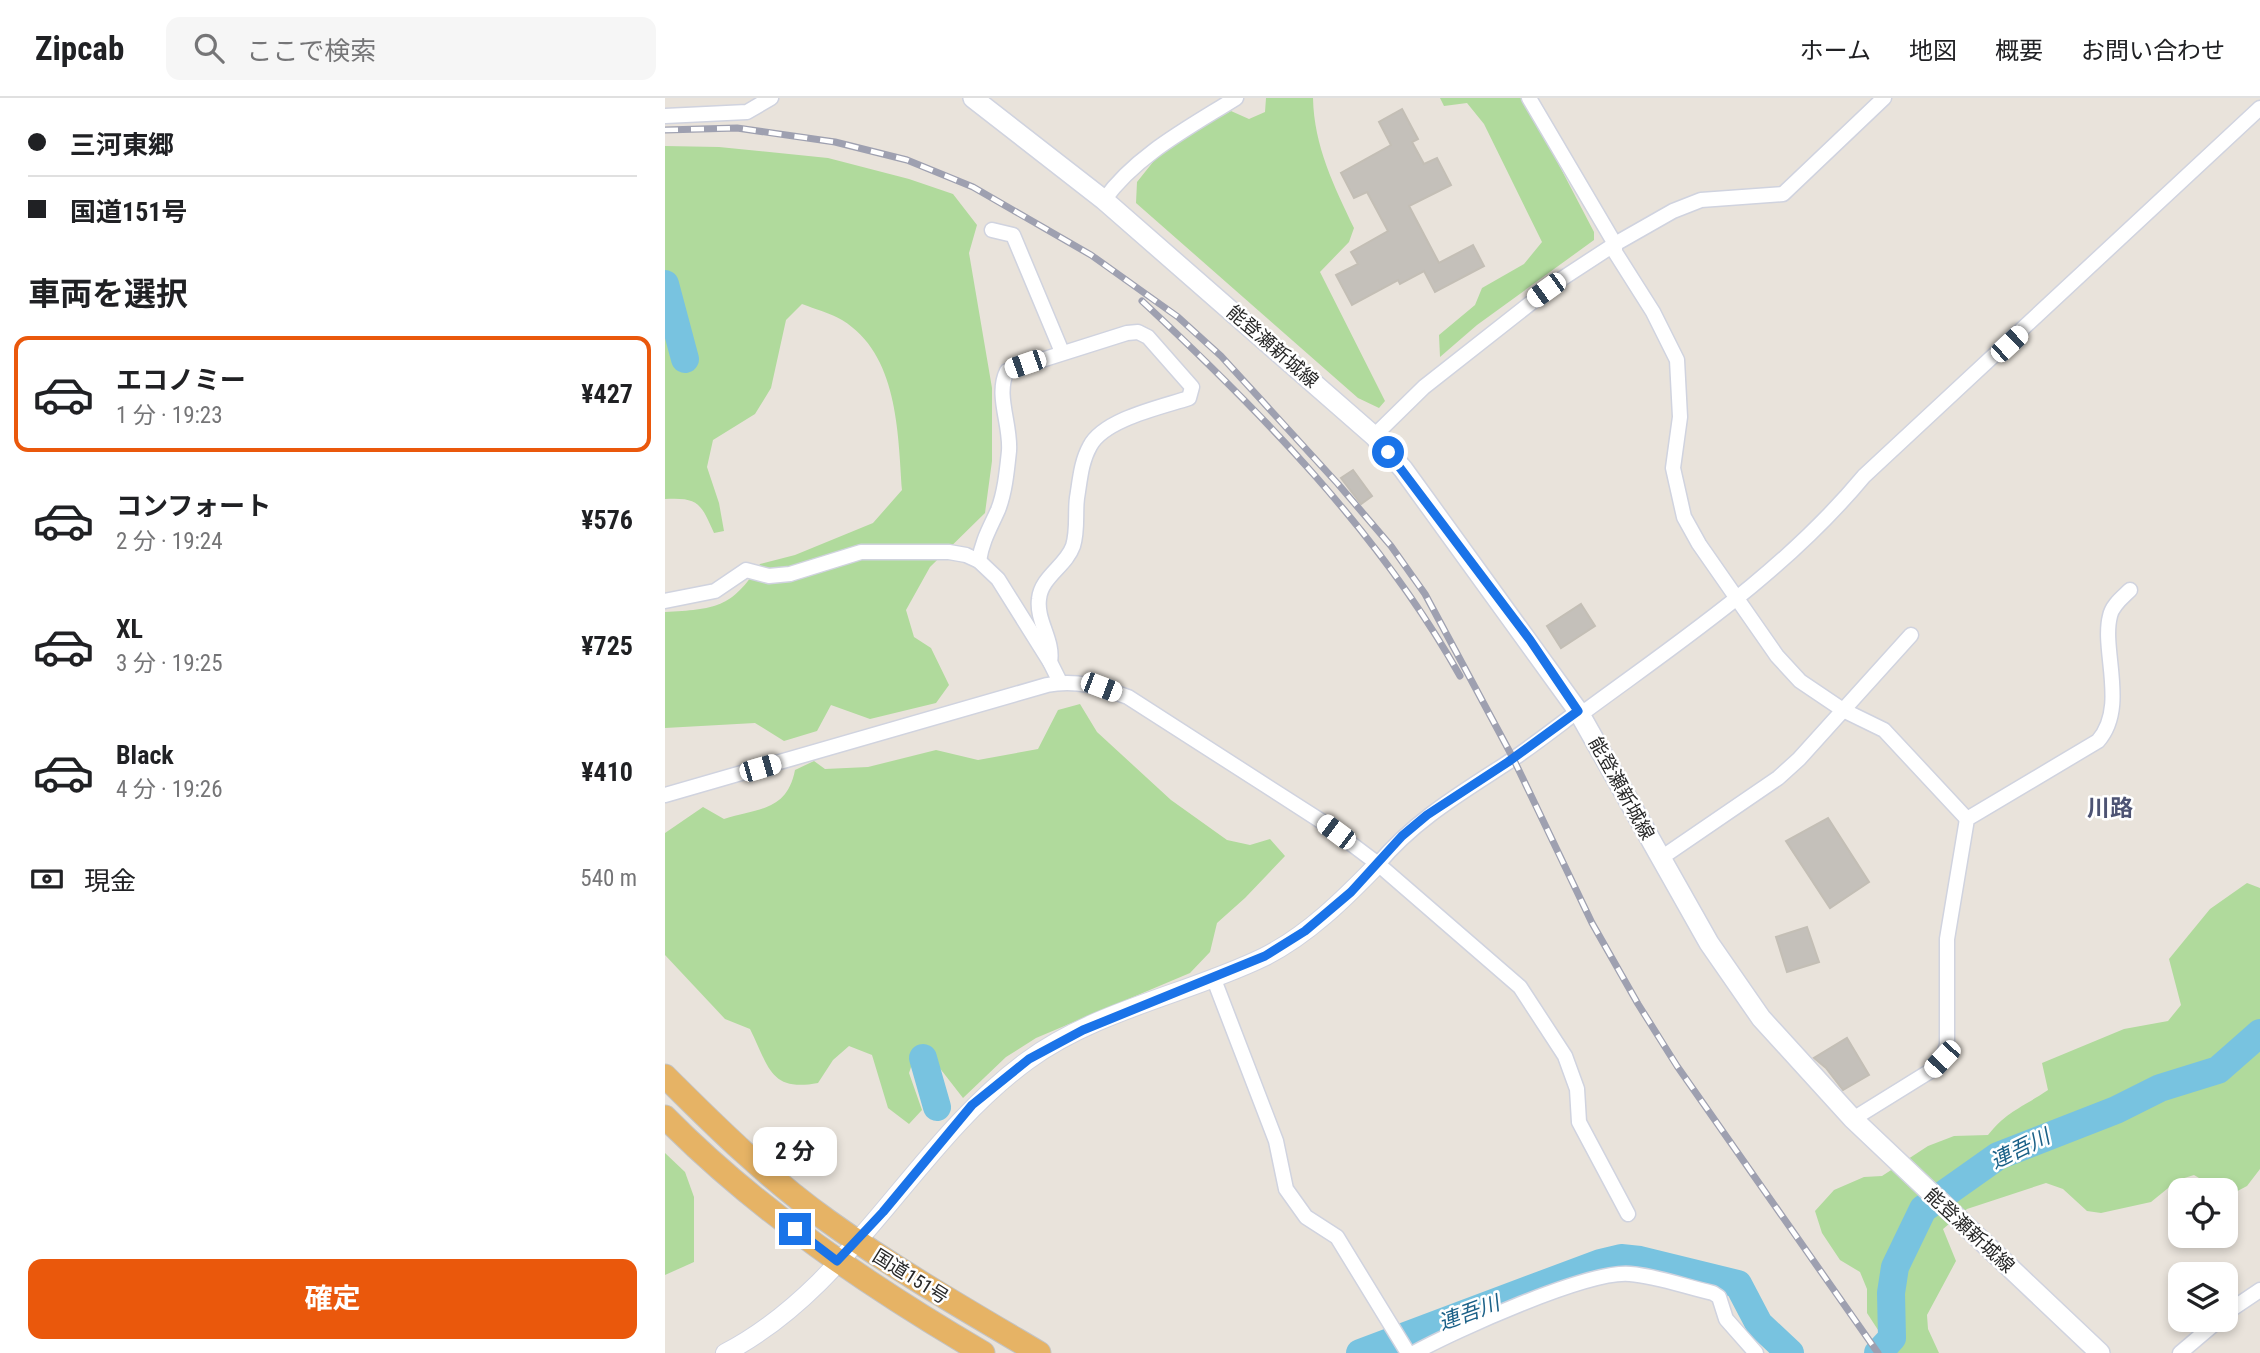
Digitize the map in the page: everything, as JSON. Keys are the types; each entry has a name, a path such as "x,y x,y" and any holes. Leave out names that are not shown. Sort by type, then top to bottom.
{"highway":[{"name":"国道151号","path":"665,1076 760,1166 856,1240 1039,1353"},
{"name":"国道151号","path":"665,1116 745,1189 837,1261 983,1353"}],"main road":[{"name":"能登瀬新城線","path":"981,100 1104,200 1374,436 1403,469 1578,711 1738,987 1791,1054 1853,1119 2100,1353"}],"street":[{"path":"665,116 737,113 771,98"},
{"path":"1104,200 1115,185 1149,155 1236,98"},
{"path":"1529,98 1615,244 1615,251 1653,312 1677,360 1679,416 1673,468 1684,517 1737,601 1777,656 1800,681 1843,710 1884,730 1967,819"},
{"path":"1374,436 1424,387 1532,300 1615,244 1673,211 1701,200 1783,194 1884,98"},
{"path":"725,1353 791,1308 856,1240 972,1105 1029,1059 1083,1030 1265,956 1305,931 1427,815 1508,762 1578,711 1588,709 1737,601 1832,515 1864,476 2260,108"},
{"path":"992,230 1013,235 1062,352"},
{"path":"979,561 1006,478 1009,448 1002,380 1007,371 1062,352 1138,332 1148,337 1192,387 1192,393 1189,398 1112,426 1090,444 1083,463 1073,546 1066,560 1043,587 1039,598 1039,612 1050,645 1050,662"},
{"path":"665,601 715,590 746,570 769,576 790,573 861,552 949,552 979,561 998,579 1050,662 1059,682"},
{"path":"1853,1119 1932,1070 1942,1059 1947,1045 1947,939 1967,819 2098,741 2106,731 2113,675 2109,616 2115,605 2130,590"},
{"path":"1661,858 1777,778 1911,635"},
{"path":"665,795 936,715 1059,682 1101,687 1128,697 1258,778 1378,864 1520,986 1565,1056 1577,1089 1579,1122 1628,1214"},
{"path":"1213,977 1276,1141 1286,1189 1306,1217 1337,1237 1409,1352 1555,1293 1604,1276 1629,1274 1719,1297 1726,1319 1756,1353"},
{"path":"2238,1305 2260,1290"},
{"path":"2181,1353 2205,1332"}],"green space":[{"path":"1266,98 1313,98 1321,149 1354,228 1349,242 1320,272 1385,401 1379,408 1358,398 1136,203 1137,182 1165,147 1231,111 1249,119 1265,112"},
{"path":"1440,98 1524,98 1594,232 1594,240 1477,325 1440,357 1439,335 1475,305 1482,288 1524,264 1542,242 1484,124 1467,103 1444,106"},
{"path":"665,146 719,147 828,158 909,179 953,194 977,225 969,253 992,388 992,461 985,513 930,567 906,610 914,637 931,648 949,685 936,703 870,719 831,705 817,731 784,741 755,723 665,728 665,612 697,610 720,604 740,590 760,564 795,555 873,523 902,490 896,420 885,373 860,335 842,320 802,304 786,320 771,388 755,414 713,440 707,467 719,503 724,531 714,533 702,509 692,501 665,499"},
{"path":"1080,704 1097,732 1171,800 1227,840 1250,845 1270,839 1285,856 1217,923 1210,952 1190,973 1036,1038 1006,1057 963,1098 935,1062 916,1053 909,1073 922,1110 909,1124 888,1108 872,1055 849,1046 833,1060 818,1083 802,1085 780,1080 767,1065 750,1029 725,1019 665,955 665,833 703,807 724,819 770,806 785,793 795,770 814,761 825,769 868,767 936,750 978,760 1038,749 1058,710"},
{"path":"2247,883 2260,888 2260,1169 2247,1186 2238,1191 2238,1178 2199,1178 2194,1175 2168,1178 2168,1188 2151,1202 2101,1213 2087,1211 2063,1189 2046,1183 1967,1209 1943,1229 1956,1261 1927,1315 1928,1329 1939,1353 1893,1353 1867,1313 1867,1289 1860,1272 1840,1260 1822,1233 1815,1211 1834,1190 1864,1177 1882,1176 1928,1146 1954,1136 1988,1135 2009,1115 2048,1090 2042,1063 2124,1029 2168,1021 2181,1005 2169,959 2210,909"},
{"path":"665,1153 685,1172 694,1197 694,1262 665,1275"}],"building":[{"path":"1402,109 1418,139 1412,142 1424,164 1437,158 1451,185 1409,206 1439,263 1473,245 1484,266 1435,292 1424,271 1400,284 1398,280 1352,305 1336,275 1358,264 1351,252 1388,231 1367,192 1354,198 1341,173 1391,145 1379,122"},
{"path":"1353,470 1372,496 1361,504 1341,478"},
{"path":"1581,604 1595,626 1561,648 1547,626"},
{"path":"1828,818 1869,882 1830,908 1786,841"},
{"path":"1807,927 1819,962 1787,972 1776,937"},
{"path":"1847,1038 1869,1075 1843,1090 1826,1068 1814,1058"}],"waterway":[{"path":"665,284 685,359"},
{"name":"連吾川","path":"1878,1353 1892,1338 1891,1293 1895,1267 1923,1209 1998,1156 2116,1110 2160,1088 2218,1070 2260,1033"},
{"path":"923,1058 937,1107"},
{"name":"連吾川","path":"1360,1353 1600,1263 1621,1258 1640,1260 1738,1284 1759,1324 1790,1353"}],"railway":[{"path":"665,130 737,128 835,142 907,160 973,187 1091,255 1178,317 1221,356 1338,484 1391,546 1425,594 1513,758 1592,923 1638,1004 1677,1066 1878,1353"},
{"path":"1142,301 1231,386 1316,476 1393,573 1460,676"}],"district":[{"name":"川路","path":"2110,808"}],"route":[{"path":"795,1229 837,1261 883,1212 972,1105 1029,1059 1083,1030 1265,956 1305,931 1351,892 1402,836 1427,815 1508,762 1578,711 1530,640 1388,452"}]}
